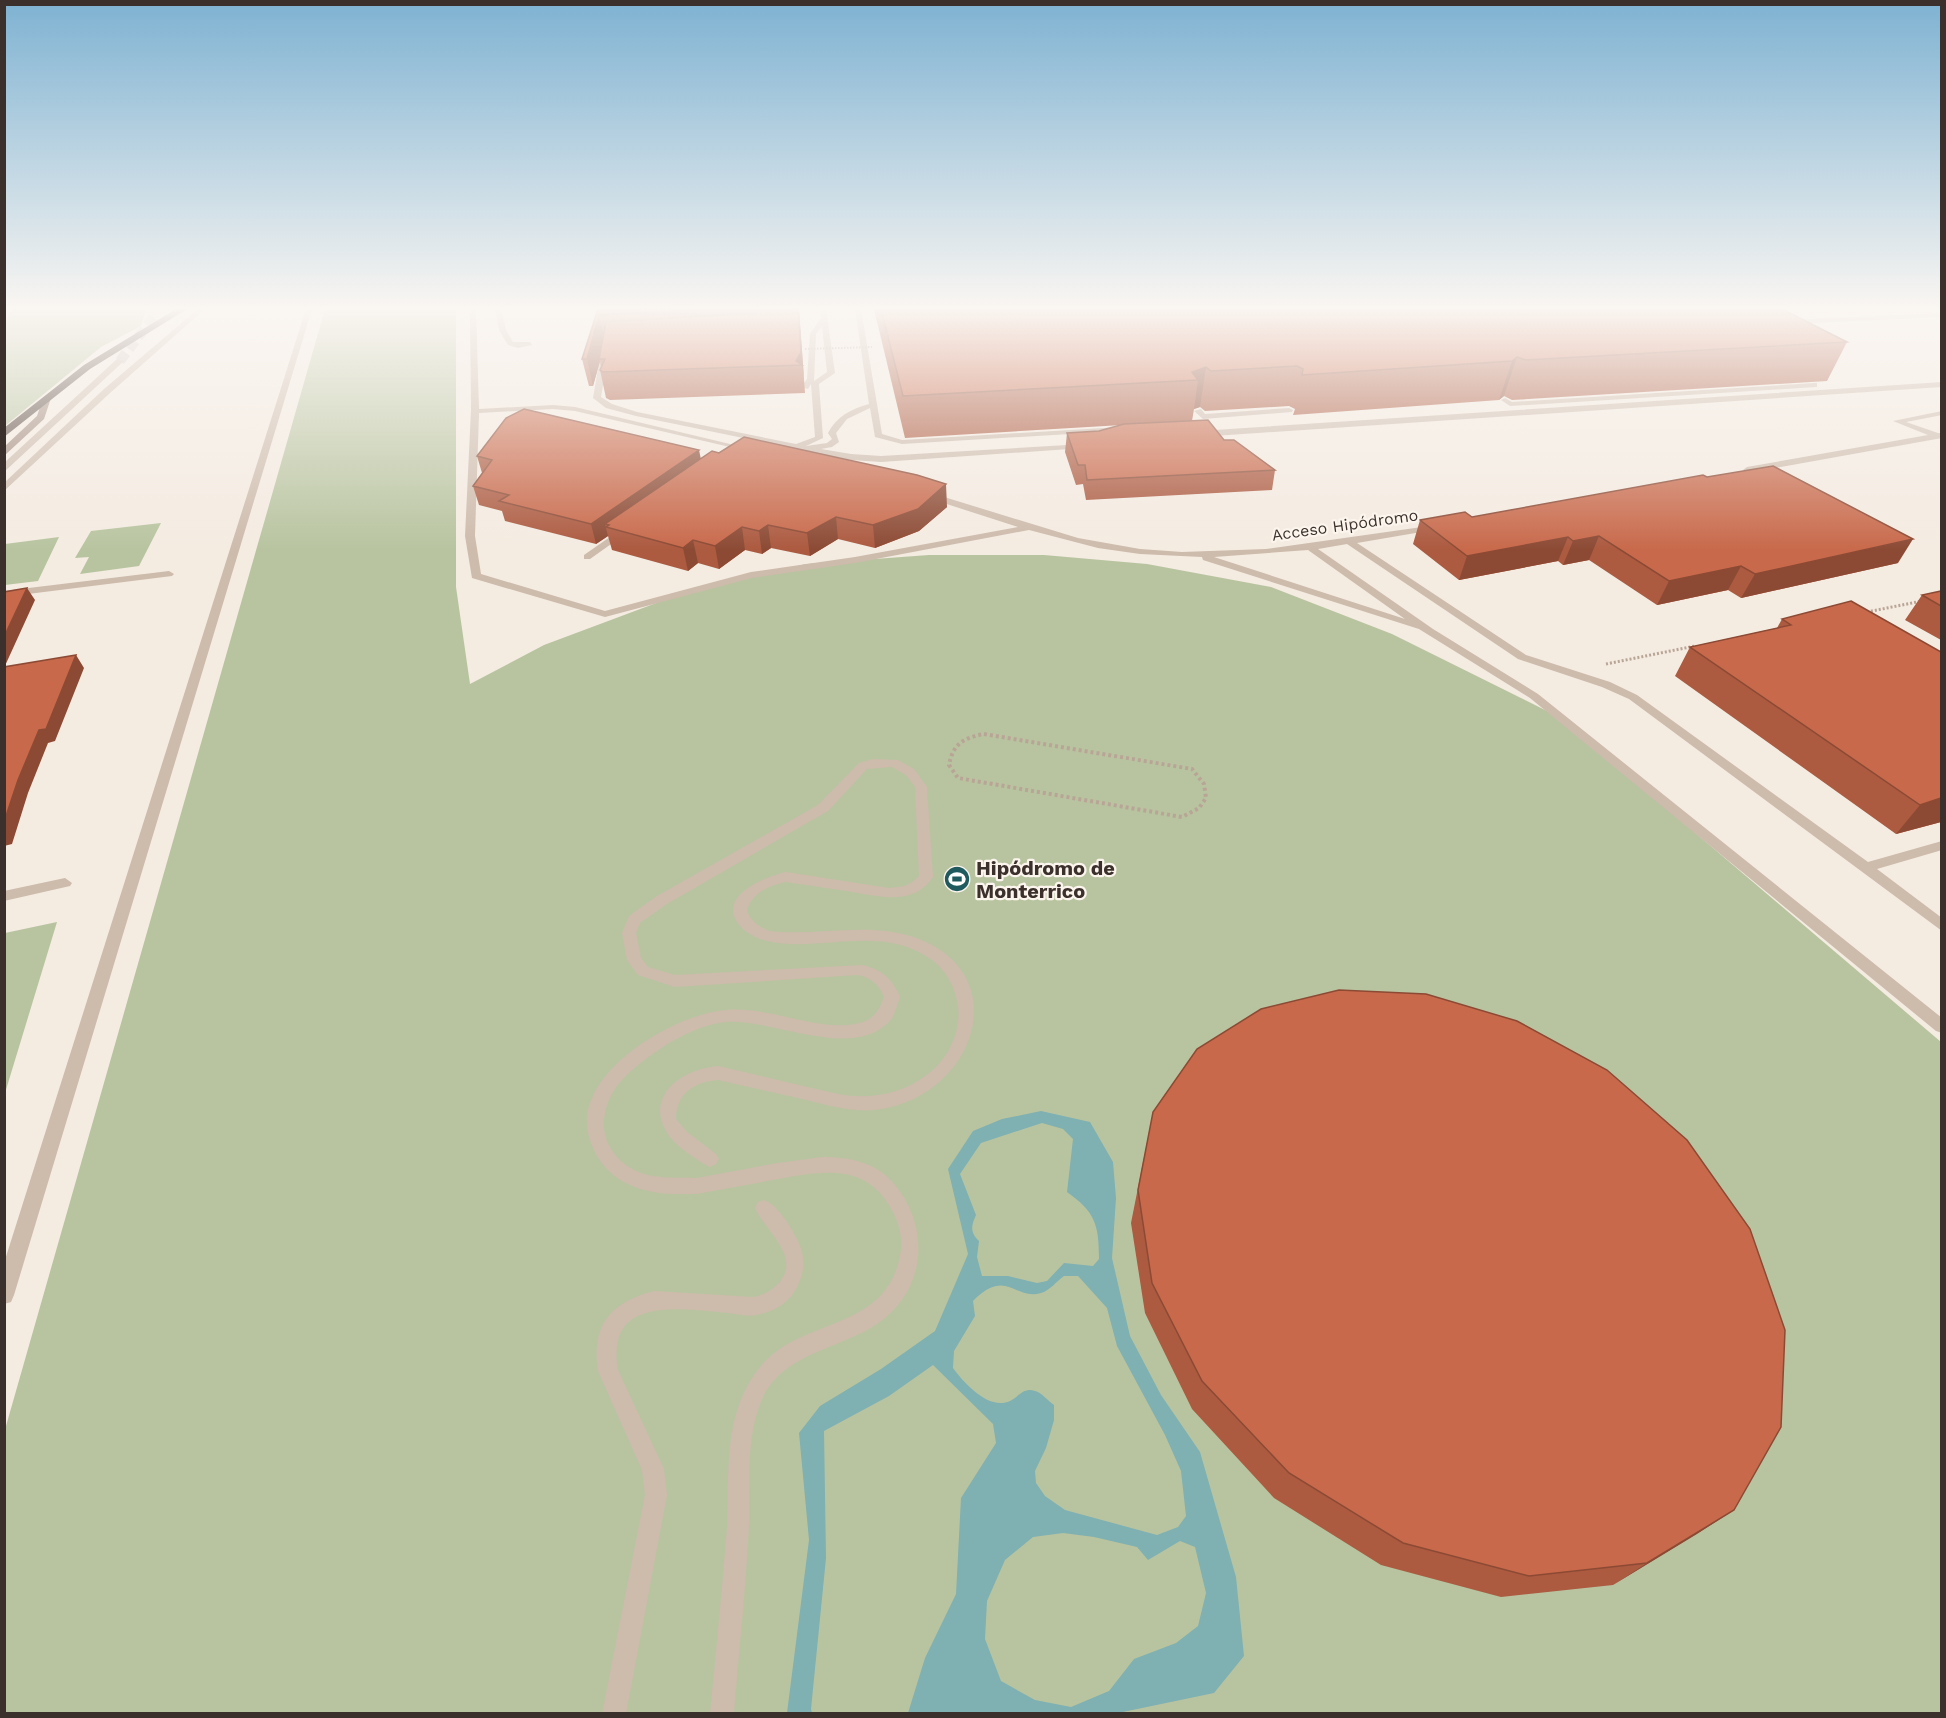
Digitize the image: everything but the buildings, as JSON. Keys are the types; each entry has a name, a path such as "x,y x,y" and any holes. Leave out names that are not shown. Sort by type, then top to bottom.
{"highway":[{"path":"4,434 59,389"}],"street":[{"path":"4,469 90,389"},
{"path":"1194,435 1855,389"},
{"path":"4,453 42,417 47,398"}],"lane":[{"path":"4,488 109,389"},
{"path":"4,1295 284,389"},
{"path":"475,389 470,536 476,576 605,614 751,575 855,560 1028,528"},
{"path":"599,389 597,398 609,406 636,414 866,459 1097,446"},
{"path":"793,446 819,438 815,389"},
{"path":"871,389 879,443 884,447"},
{"path":"1505,400 1510,404 1723,389"},
{"path":"630,403 636,414"},
{"path":"873,405 850,413 840,420 832,433 836,441 853,450 876,455 909,453 919,450"},
{"path":"475,411 553,407 574,409 754,450"},
{"path":"1198,411 1203,417 1289,411"},
{"path":"1939,436 1897,421 1941,413"},
{"path":"878,435 902,442 1128,429"},
{"path":"1741,472 1939,436"},
{"path":"894,450 1125,439"},
{"path":"807,448 829,445 836,441"},
{"path":"733,455 742,448"},
{"name":"Acceso Hipódromo","path":"920,492 1028,528 1100,545 1198,556 1311,548 1441,526"},
{"path":"587,557 635,523"},
{"path":"1350,542 1522,657 1618,688 1633,697 1866,867 1941,926"},
{"path":"1311,548 1429,631 1534,696 1941,1027"},
{"path":"1198,556 1429,631"},
{"path":"4,594 169,574"},
{"path":"710,1159 673,1130 667,1116 670,1100 679,1085 701,1074 718,1073 852,1103 891,1101 919,1090 941,1074 961,1044 966,1025 963,991 955,974 943,960 910,943 887,937 772,937 750,927 743,918 741,907 745,898 752,890 775,878 786,877 889,893 914,890 921,885 926,877 921,787 916,778 902,765 883,762 863,766 823,808 662,900 634,920 629,933 633,960 644,971 675,981 856,969 867,970 884,980 892,997 887,1015 880,1023 869,1029 842,1033 759,1017 726,1016 708,1021 650,1046 623,1067 600,1098 595,1116 595,1133 606,1158 625,1174 643,1183 697,1186 822,1164 846,1166 868,1172 883,1182 902,1211 910,1231 909,1258 901,1282 889,1301 871,1317 784,1358 764,1377 750,1403 743,1427 737,1540 722,1713"},
{"path":"1866,867 1941,845"},
{"path":"4,896 65,883"},
{"path":"614,1713 656,1495 653,1469 608,1371 604,1354 609,1331 623,1312 640,1303 654,1300 755,1306 773,1299 784,1291 793,1278 796,1266 794,1254 790,1241 764,1208"}],"path":[{"path":"1860,614 1930,600"},
{"path":"1567,672 1695,646"},
{"path":"984,734 1192,769 1202,779 1207,793 1206,803 1199,812 1182,817 958,778 949,765 951,750 963,738 984,734"}],"green space":[{"path":"5,389 50,389 5,426"},
{"name":"Hipódromo de Monterrico","path":"302,389 456,389 456,587 470,684 544,645 683,593 806,564 929,555 1044,555 1147,564 1271,587 1392,634 1559,717 1941,1042 1941,1713 5,1713 4,1433"},
{"path":"161,523 139,566 80,574 89,557 75,558 91,531"},
{"path":"59,537 38,581 5,585 5,544"},
{"path":"57,922 5,1093 5,933"}],"water":[{"path":"1041,1111 1090,1122 1113,1162 1116,1198 1112,1258 1130,1336 1161,1395 1200,1452 1236,1577 1244,1656 1214,1693 1118,1713 908,1713 925,1658 956,1594 961,1498 996,1443 993,1424 933,1365 889,1396 824,1431 826,1558 812,1713 787,1713 809,1540 799,1433 820,1406 881,1369 935,1331 968,1254 948,1169 973,1131 1002,1119","holes":["1042,1123 1063,1129 1073,1139 1067,1192 1084,1206 1094,1220 1098,1237 1099,1259 1093,1266 1064,1263 1047,1281 1037,1283 1008,1276 982,1276 977,1257 979,1241 972,1229 976,1215 960,1174 981,1143","1064,1276 1078,1276 1107,1308 1117,1346 1165,1435 1181,1471 1186,1516 1178,1527 1157,1535 1065,1510 1045,1496 1036,1483 1035,1471 1046,1448 1054,1420 1054,1405 1040,1393 1031,1390 1024,1391 1010,1401 994,1402 970,1388 953,1368 954,1351 975,1316 973,1301 985,1291 1002,1286 1032,1294 1041,1293","1063,1533 1094,1537 1137,1547 1148,1560 1180,1541 1195,1547 1206,1593 1198,1626 1176,1643 1134,1659 1109,1691 1071,1707 1035,1700 1001,1681 985,1639 987,1601 1005,1560 1033,1537"]}],"place":[{"name":"Hipódromo de Monterrico","path":"957,879"}]}
